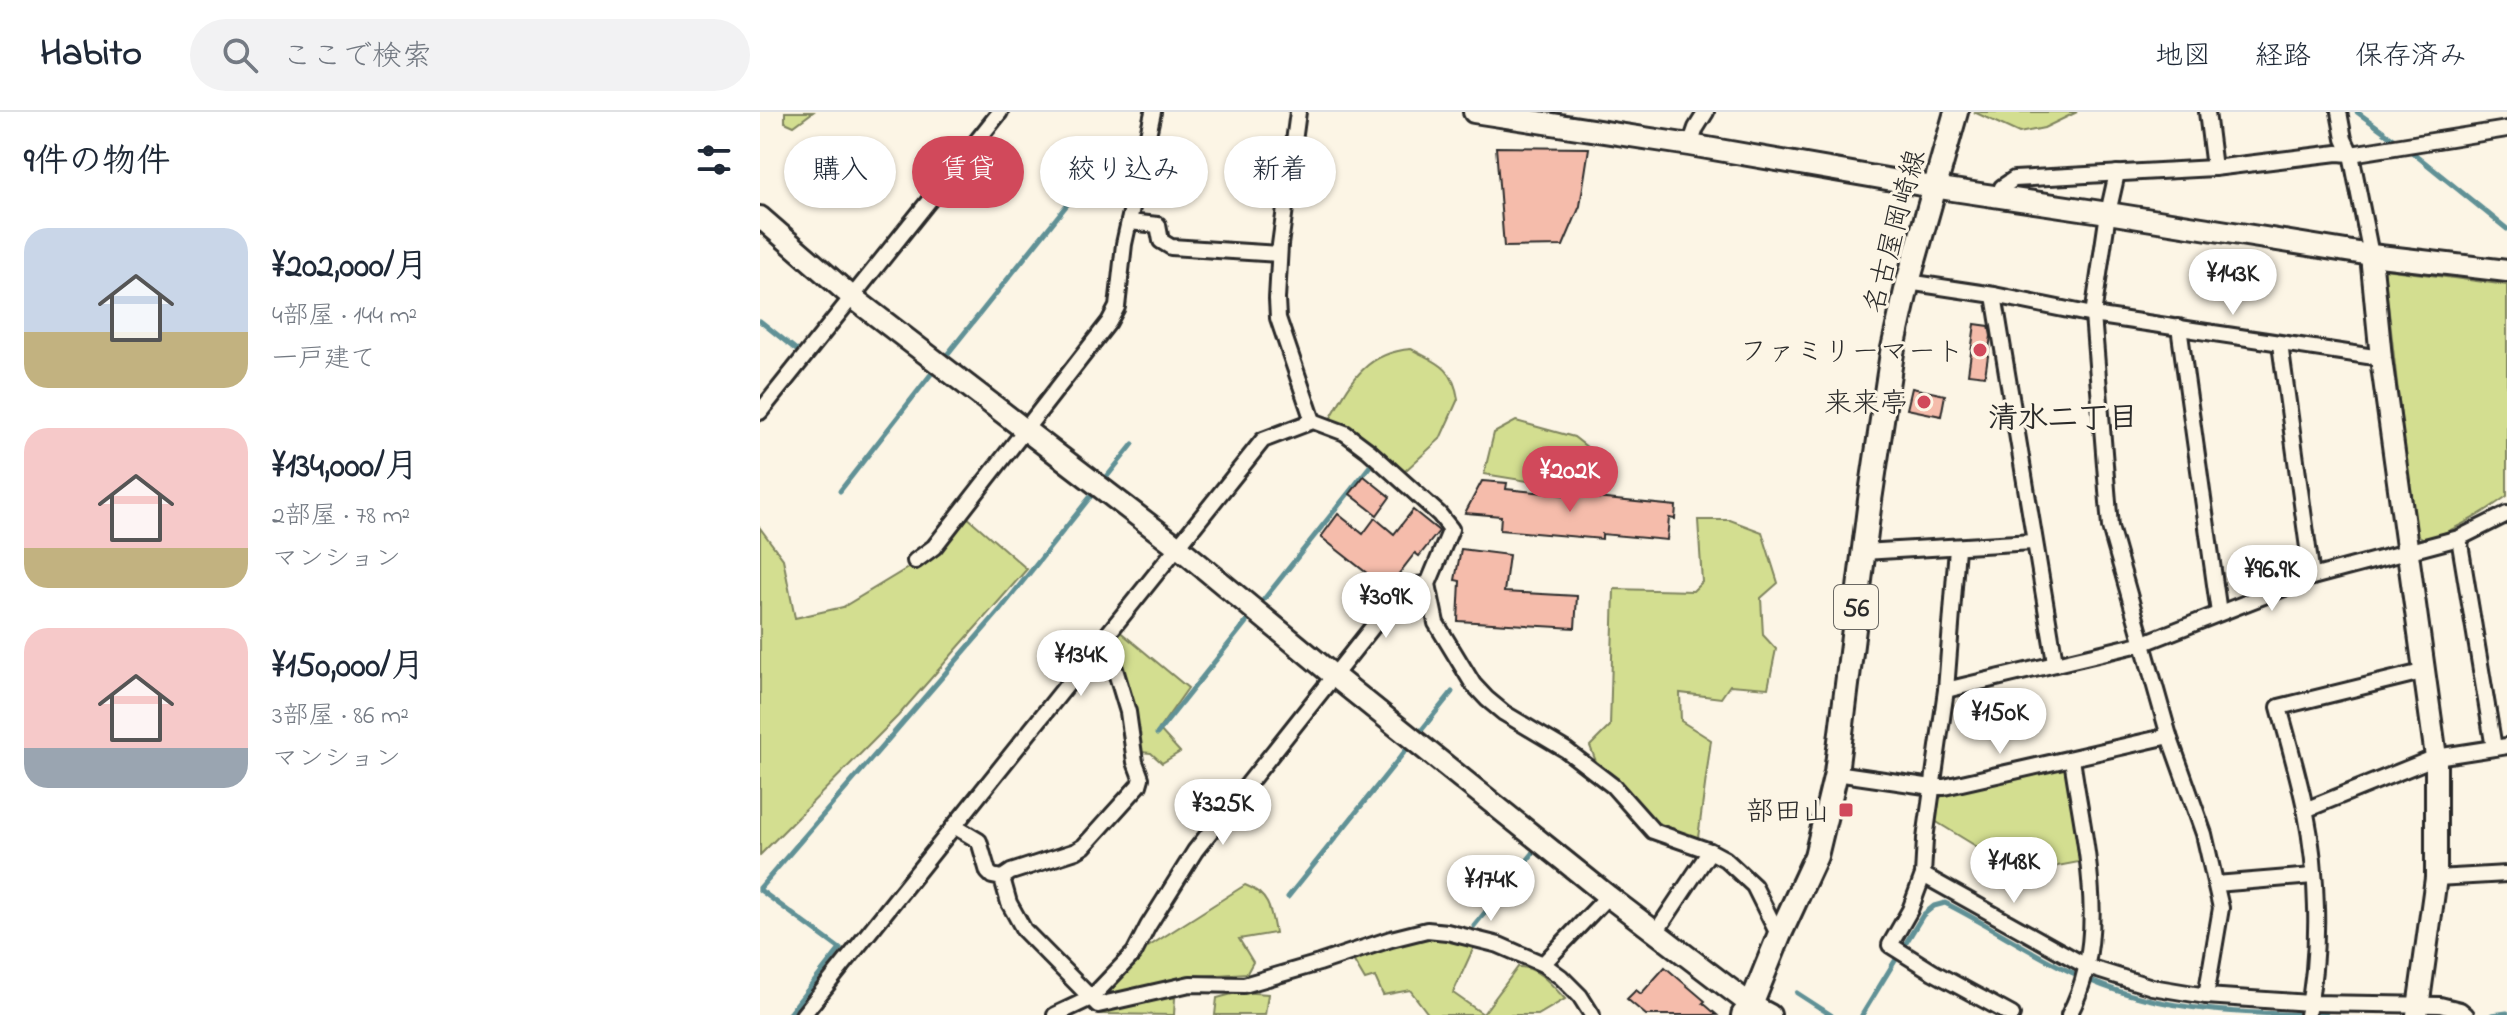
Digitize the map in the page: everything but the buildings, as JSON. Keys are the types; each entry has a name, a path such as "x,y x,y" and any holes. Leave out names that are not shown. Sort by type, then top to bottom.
{"main road":[{"name":"名古屋岡崎線","path":"1755,1012 1779,936 1816,856 1836,773 1881,414 1908,282 1956,112"}],"street":[{"path":"760,412 1000,112"},
{"path":"915,561 934,547 1109,322 1117,307 1129,222 1153,112"},
{"path":"1298,112 1279,254 1278,318 1313,421"},
{"path":"1474,112 1528,116 1933,187 2371,255 2507,271"},
{"path":"1690,145 1706,112"},
{"path":"2207,112 2214,168"},
{"path":"2339,112 2344,139 2351,154 2371,255 2381,358 2436,757 2436,878 2419,1009"},
{"path":"1998,197 2002,187 2014,179 2214,168 2337,153 2351,154 2507,129"},
{"path":"2117,173 2093,315 2110,527 2169,736 2201,823 2221,908 2206,996"},
{"path":"760,217 852,297 1177,546 1333,675 1755,1012"},
{"path":"1129,222 1158,225 1161,241 1171,247 1279,254"},
{"path":"1908,282 2093,315 2381,358"},
{"path":"1994,295 2055,662"},
{"path":"2179,327 2219,613"},
{"path":"2280,344 2312,577"},
{"path":"803,1015 1263,440 1313,421 1345,433 1369,451 1439,514 1451,529 1428,584 1436,623 1473,684 1487,699 1566,750 1613,786 1653,831 1725,859 1754,886 1779,936"},
{"path":"1946,690 2144,643 2312,577 2459,538 2507,514"},
{"path":"2305,810 2436,757 2501,747 2459,538"},
{"path":"1863,552 2033,542"},
{"path":"1957,548 1946,690 1923,875 1910,910 1890,945 2012,1015"},
{"path":"1055,1015 1091,998 1134,953 1195,851 1333,675 1405,586 1428,584"},
{"path":"954,826 979,841 988,872 1002,878 1084,846 1139,785 1141,778 1135,762 1128,712 1108,646 1103,640"},
{"path":"2308,1009 2316,941 2313,876 2305,810 2279,707 2426,671"},
{"path":"1836,773 1944,787 2169,736"},
{"path":"2069,1015 2088,967 2092,929 2091,891 2072,759"},
{"path":"1656,932 1710,851"},
{"path":"2436,878 2507,874"},
{"path":"1923,875 2088,967 2152,987 2308,1009 2419,1009 2440,1005 2460,1010 2466,1015"},
{"path":"2216,884 2313,876"},
{"path":"1002,878 1009,903 1024,930 1098,1005 1190,984 1244,985 1427,930 1499,945 1543,964 1580,996 1592,1015"},
{"path":"1543,964 1608,896"}],"green space":[{"path":"785,112 813,112 794,126 785,122"},
{"path":"1974,112 2077,112 2044,128 2019,133"},
{"path":"2384,269 2507,285 2507,496 2468,521 2426,540 2414,533"},
{"path":"1411,349 1448,372 1458,399 1440,439 1404,472 1380,452 1329,421 1352,383 1369,364 1395,352"},
{"path":"1516,421 1574,437 1592,451 1588,491 1484,474 1494,433"},
{"path":"966,516 1027,569 898,716 760,855 760,528 783,559 795,618 843,607 926,557 934,557"},
{"path":"1698,520 1730,520 1762,532 1778,583 1761,598 1763,635 1776,649 1768,688 1730,685 1721,698 1680,693 1681,721 1711,740 1698,838 1673,832 1657,824 1621,782 1597,764 1590,746 1610,726 1614,589 1693,591 1702,582"},
{"path":"1118,630 1188,688 1159,729 1180,752 1162,763 1151,753 1141,752 1118,658 1121,650 1114,639"},
{"path":"2061,767 2068,771 2079,862 2020,873 1935,821 1937,801 1945,793"},
{"path":"1245,885 1264,898 1275,933 1239,939 1253,962 1247,973 1189,977 1113,994 1107,987 1140,952"},
{"path":"1414,938 1444,939 1474,947 1453,993 1483,1014 1518,967 1538,973 1565,999 1538,1015 1429,1015 1410,990 1383,995 1375,977 1365,980 1352,958"},
{"path":"1240,992 1268,994 1265,1015 1215,1015 1217,998"},
{"path":"1159,997 1175,998 1174,1015 1099,1014"}],"waterway":[{"path":"2357,112 2398,142"},
{"path":"2407,148 2507,229"},
{"path":"942,361 1064,208"},
{"path":"760,321 799,352"},
{"path":"840,491 935,369"},
{"path":"1101,484 1133,444"},
{"path":"1257,608 1370,466"},
{"path":"760,888 1000,610 1095,491"},
{"path":"1157,734 1251,616"},
{"path":"1416,737 1452,692"},
{"path":"1288,897 1410,745"},
{"path":"1474,926 1534,852"},
{"path":"760,890 840,949 788,1015"},
{"path":"1862,1015 1923,915 1934,906 1945,903 2054,963 2119,991 2207,1009 2326,1015"},
{"path":"1797,993 1831,1015"},
{"path":"2492,1015 2507,1013"}],"place":[{"name":"ファミリーマート","path":"1980,350"},
{"name":"来来亭","path":"1924,402"},
{"name":"部田山","path":"1846,810"}],"district":[{"name":"清水二丁目","path":"2063,417"}]}
